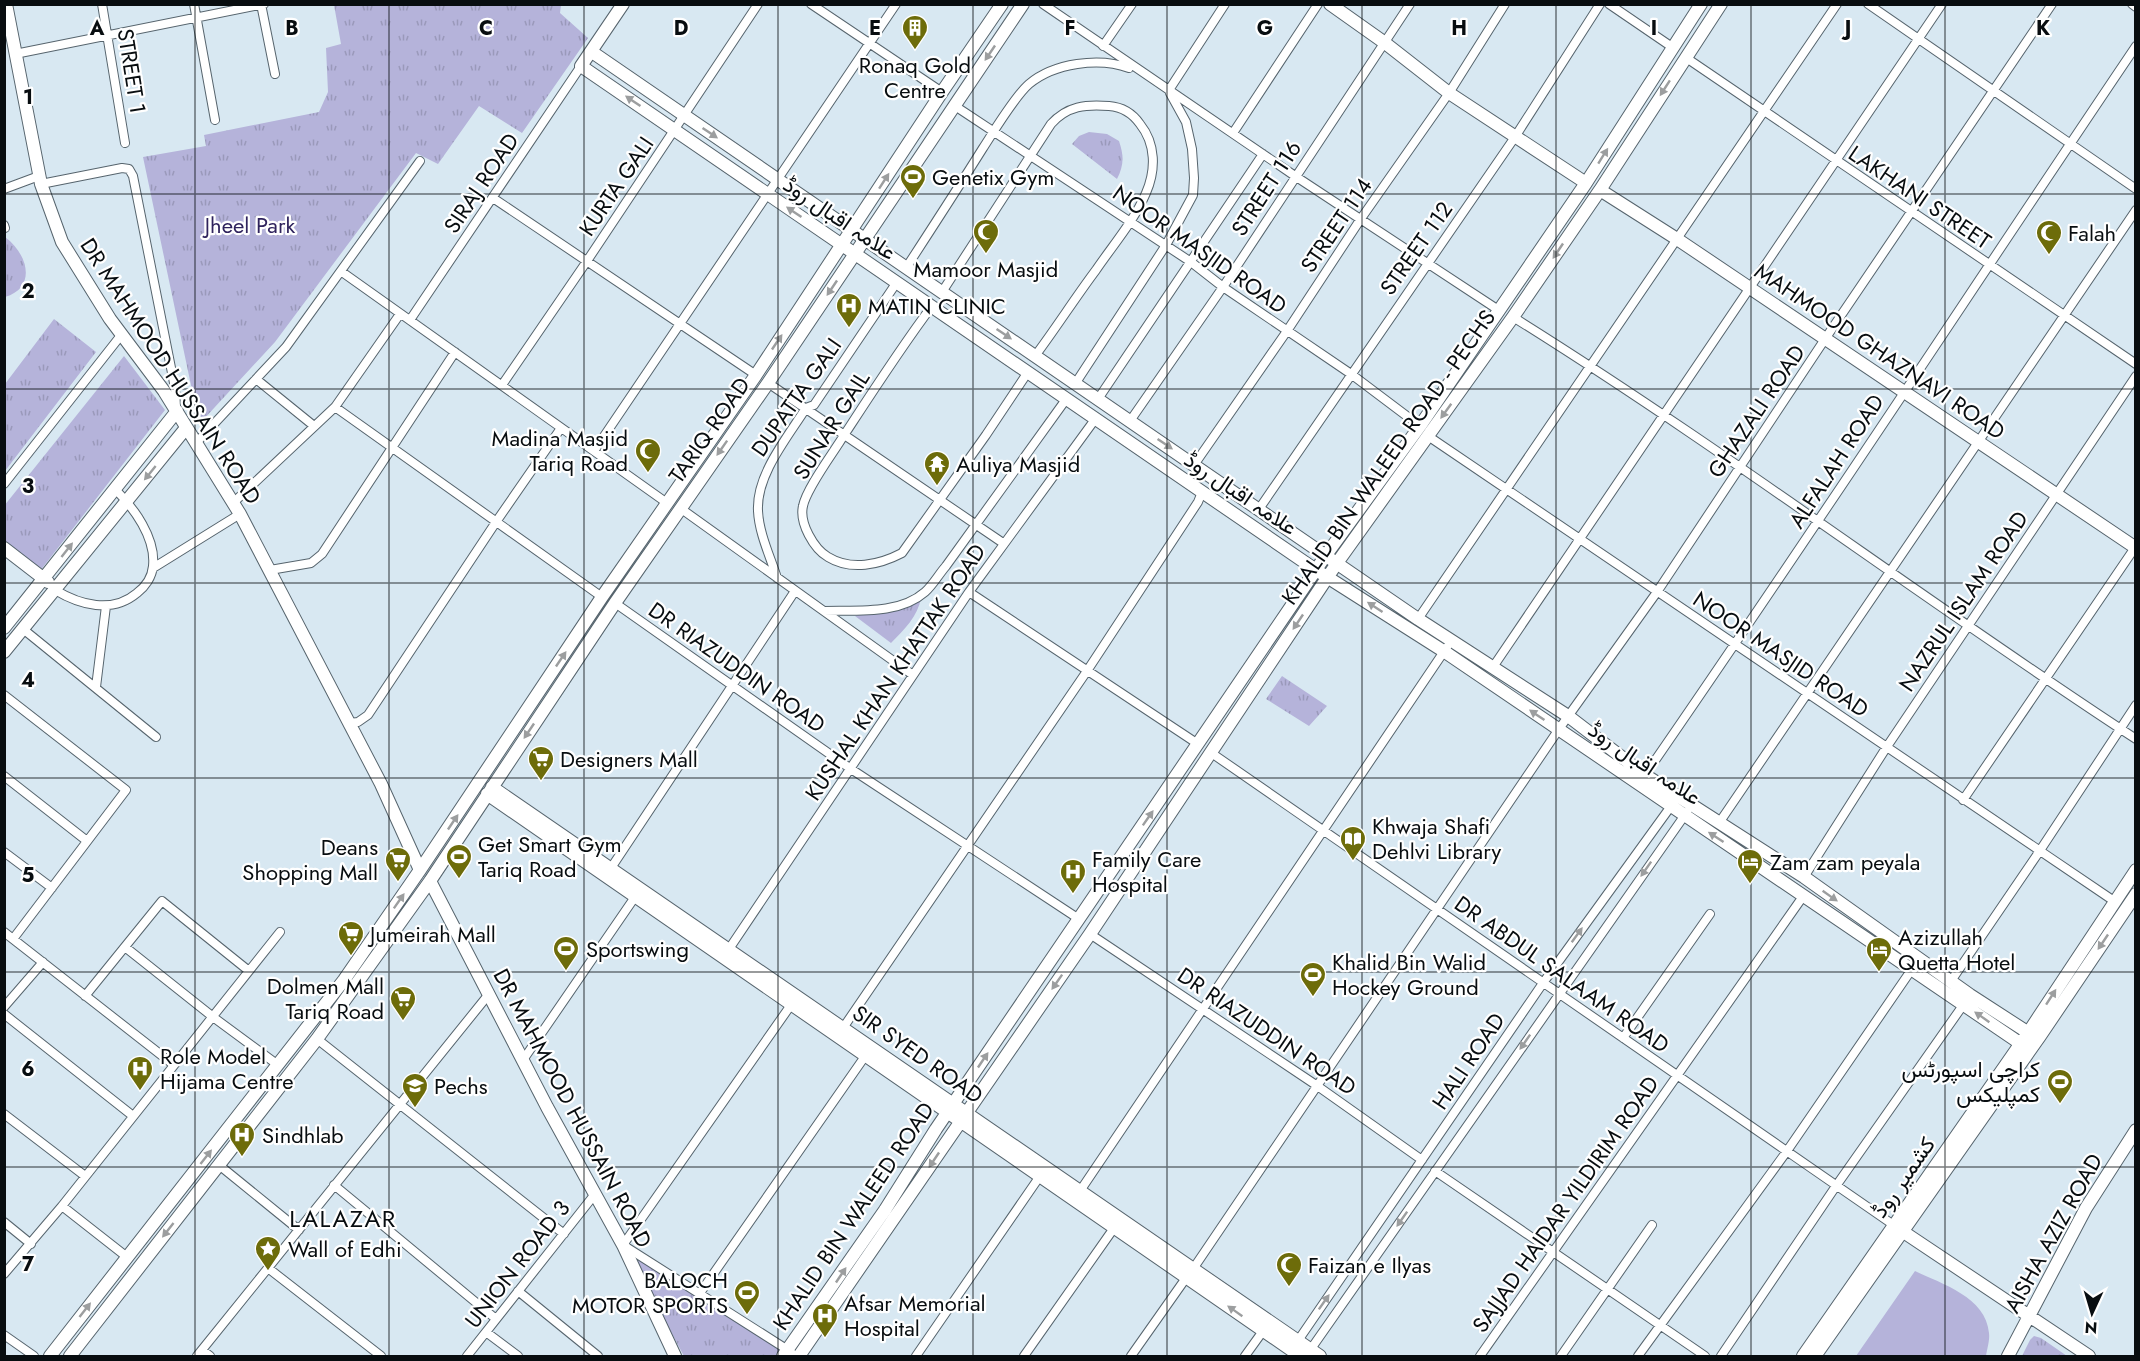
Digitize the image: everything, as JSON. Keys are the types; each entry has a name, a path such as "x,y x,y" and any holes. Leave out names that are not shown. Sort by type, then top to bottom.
{"main road":[{"name":"DR MAHMOOD HUSSAIN ROAD","path":"6,4 40,180 62,242 97,300 177,411 240,514 381,784 420,870"},
{"path":"581,66 623,4"},
{"name":"TARIQ ROAD","path":"50,1356 344,980 602,597 756,375 1002,4"},
{"name":"TARIQ ROAD","path":"70,1356 317,1039 430,881 615,603 768,383 1023,4"},
{"path":"1330,4 1449,93 1587,183"},
{"name":"KHALID BIN WALEED ROAD - PECHS","path":"1090,934 1424,431 1500,310 1587,183 1701,4"},
{"name":"KHALID BIN WALEED ROAD - PECHS","path":"1079,919 1326,555 1513,317 1600,190 1721,4"},
{"name":"علامہ اقبال روڈ","path":"592,52 1326,555 1418,619 1448,647 1493,667 1568,716 1646,775 1804,878 1951,981 1967,999 2025,1047"},
{"name":"علامہ اقبال روڈ","path":"581,66 1316,570 1448,647 1670,807 1912,969 2033,1036"},
{"name":"MAHMOOD GHAZNAVI ROAD","path":"1600,190 1677,239 2135,547"},
{"path":"4,628 177,411"},
{"path":"4,652 186,428"},
{"path":"4,548 55,590"},
{"name":"SIR SYED ROAD","path":"490,790 611,868 638,893 729,949 794,1000 843,1028 868,1052"},
{"name":"SIR SYED ROAD","path":"490,790 868,1052 966,1113 1114,1228 1190,1273 1304,1352"},
{"name":"کشمیر روڈ","path":"2033,1036 2114,901 2136,870"},
{"name":"DR MAHMOOD HUSSAIN ROAD","path":"430,881 623,1245 675,1356"},
{"name":"کشمیر روڈ","path":"1815,1356 1899,1228 2025,1047 2136,894"},
{"name":"KHALID BIN WALEED ROAD","path":"792,1355 936,1129 1079,919"},
{"name":"KHALID BIN WALEED ROAD","path":"792,1355 949,1138 1090,934"},
{"path":"953,1104 963,1104 966,1113"},
{"name":"SIR SYED ROAD","path":"966,1113 1040,1176 1080,1191 1167,1258"},
{"path":"936,1129 945,1132 949,1138"},
{"name":"AISHA AZIZ ROAD","path":"2008,1356 2086,1208 2136,1130"},
{"path":"1899,1228 2089,1356"},
{"name":"کشمیر روڈ","path":"1803,1356 1899,1228"},
{"name":"SIR SYED ROAD","path":"1190,1273 1263,1331 1304,1352"}],"street":[{"name":"STREET 1","path":"102,4 125,143"},
{"path":"194,4 214,120"},
{"name":"KURTA GALI","path":"502,385 758,4"},
{"path":"811,4 942,92"},
{"path":"594,451 896,4"},
{"path":"1043,4 1295,176 1500,310"},
{"path":"1103,46 1132,4"},
{"path":"1168,90 1225,4"},
{"path":"1233,133 1318,4"},
{"name":"STREET 116","path":"1130,421 1410,4"},
{"name":"STREET 114","path":"1194,465 1287,331 1360,219 1449,93 1505,4"},
{"name":"STREET 112","path":"1259,509 1426,263 1515,137 1600,4"},
{"path":"1609,4 1672,47"},
{"path":"1418,619 1837,4"},
{"path":"1868,4 2136,189"},
{"path":"1493,667 1942,4"},
{"name":"GHAZALI ROAD","path":"1131,1356 1190,1273 1559,729 1657,592 2052,4"},
{"path":"15,54 262,5 275,74"},
{"name":"ALFALAH ROAD","path":"1646,775 2136,46"},
{"name":"LAKHANI STREET","path":"1685,57 2136,364"},
{"path":"906,268 994,131 1028,86 1047,72 1069,66 1095,63 1120,64 1142,72"},
{"name":"SIRAJ ROAD","path":"410,320 581,66"},
{"path":"1075,384 1166,245 1193,195 1192,149 1186,122 1168,90"},
{"path":"942,292 1051,124 1060,114 1086,105 1114,106 1135,117 1150,142 1153,154 1153,169 1147,192 1130,222 1035,356"},
{"name":"NOOR MASJID ROAD","path":"955,106 1191,262 1222,287 1351,375 1424,431 1507,489 2114,901"},
{"path":"1098,399 1263,154"},
{"path":"196,443 286,347 420,161"},
{"path":"4,189 40,180 122,168 129,169 133,176 175,388 177,411"},
{"path":"493,198 756,375"},
{"path":"1719,823 1809,694 2136,210"},
{"path":"342,272 667,503"},
{"name":"DUPATTA GALI","path":"777,578 758,512 758,492 763,478 806,408 814,405 897,282"},
{"name":"SUNAR GAIL","path":"932,306 844,434 802,506 803,521 810,536 826,556 839,562 872,565 888,561 902,553 1028,372"},
{"path":"233,503 335,407 400,314"},
{"path":"1513,317 1591,366 1890,573 2136,739"},
{"path":"4,484 122,334"},
{"path":"270,570 311,563 322,554 455,352"},
{"name":"NAZRUL ISLAM ROAD","path":"1804,878 1886,748 2136,376"},
{"path":"256,379 314,426"},
{"path":"768,383 1003,543"},
{"path":"824,611 873,610 900,605 924,593 1067,398"},
{"path":"335,407 602,597"},
{"name":"KUSHAL KHAN KHATTAK ROAD","path":"729,949 969,592 1096,418"},
{"path":"350,723 358,722 368,715 561,428"},
{"path":"55,590 72,600 106,606 129,599 145,586 153,568 152,547 127,501 115,489"},
{"path":"843,1028 1087,671 1198,502 1202,492"},
{"path":"680,508 913,675"},
{"path":"153,568 240,514"},
{"path":"1963,800 2135,547"},
{"path":"611,868 795,591"},
{"path":"969,592 1198,744"},
{"name":"DR RIAZUDDIN ROAD","path":"615,603 851,769 1079,919"},
{"path":"96,687 106,606"},
{"path":"23,629 156,737"},
{"path":"1080,1191 1448,647"},
{"path":"4,695 126,790 13,939"},
{"path":"1951,981 2136,705"},
{"name":"DR ABDUL SALAAM ROAD","path":"1210,752 1899,1228"},
{"path":"4,776 87,842"},
{"name":"HALI ROAD","path":"1304,1352 1428,1151 1543,982 1678,795"},
{"name":"HALI ROAD","path":"1304,1352 1442,1162 1692,804"},
{"path":"4,852 52,888"},
{"path":"523,1060 638,893"},
{"name":"SAJJAD HAIDAR YILDIRIM ROAD","path":"1480,1356 1804,895"},
{"path":"85,996 162,901 249,971"},
{"path":"1623,1038 1710,914"},
{"path":"4,932 174,1065"},
{"path":"4,1274 62,1206 280,932"},
{"name":"DR RIAZUDDIN ROAD","path":"1090,934 1316,1086 1434,1173"},
{"path":"125,947 278,1065"},
{"path":"4,1007 43,962"},
{"path":"1638,1356 1787,1151 1912,969"},
{"path":"210,1356 200,1353 489,994"},
{"path":"1721,1356 1967,999"},
{"path":"792,1355 623,1245 794,1000"},
{"path":"4,1014 133,1116"},
{"path":"317,1039 564,1234"},
{"path":"700,1293 868,1052"},
{"path":"4,1114 85,1176"},
{"path":"1428,1151 1442,1162"},
{"path":"219,1165 299,1230"},
{"path":"1434,1173 1705,1356"},
{"path":"916,1356 1040,1176"},
{"path":"334,1185 496,1319"},
{"name":"UNION ROAD 3","path":"467,1356 595,1194"},
{"path":"62,1206 127,1257"},
{"path":"4,1222 31,1244"},
{"path":"1561,1356 1652,1225"},
{"path":"1024,1356 1114,1228"},
{"path":"268,1268 381,1356"},
{"path":"518,1291 598,1356"},
{"path":"1245,1356 1263,1331"},
{"path":"486,1332 518,1356"},
{"path":"4,1335 34,1356"}],"green space":[{"name":"Jheel Park","path":"334,5 561,5 560,13 588,38 522,133 479,106 438,164 416,153 275,342 203,420 196,409 143,157 206,146 204,135 319,112 328,92 326,48 341,44"},
{"path":"1089,132 1107,134 1119,141 1122,160 1117,179 1072,144 1079,136"},
{"path":"5,237 19,252 26,269 22,286 5,297"},
{"path":"54,319 96,352 5,471 5,384"},
{"path":"124,356 165,410 40,571 5,543 4,506"},
{"path":"921,598 914,617 891,643 855,616"},
{"path":"1282,676 1327,706 1309,726 1266,699"},
{"path":"623,1245 784,1346 777,1356 684,1356"},
{"path":"1915,1271 1961,1293 1980,1310 1989,1333 1986,1356 1856,1356"},
{"path":"2034,1336 2041,1338 2067,1356 2022,1356"}],"place":[{"name":"Ronaq Gold Centre","path":"915,51"},
{"name":"Genetix Gym","path":"913,200"},
{"name":"Mamoor Masjid","path":"986,255"},
{"name":"Falah","path":"2049,256"},
{"name":"MATIN CLINIC","path":"849,329"},
{"name":"Madina Masjid Tariq Road","path":"648,474"},
{"name":"Auliya Masjid","path":"937,487"},
{"name":"Designers Mall","path":"541,782"},
{"name":"Khwaja Shafi Dehlvi Library","path":"1353,862"},
{"name":"Get Smart Gym Tariq Road","path":"459,880"},
{"name":"Deans Shopping Mall","path":"398,883"},
{"name":"Zam zam peyala","path":"1750,885"},
{"name":"Family Care Hospital","path":"1073,895"},
{"name":"Jumeirah Mall","path":"351,957"},
{"name":"Sportswing","path":"566,972"},
{"name":"Azizullah Quetta Hotel","path":"1879,973"},
{"name":"Khalid Bin Walid Hockey Ground","path":"1313,998"},
{"name":"Dolmen Mall Tariq Road","path":"403,1022"},
{"name":"Role Model Hijama Centre","path":"140,1092"},
{"name":"کراچی اسپورٹس کمپلیکس","path":"2060,1105"},
{"name":"Pechs","path":"415,1109"},
{"name":"Sindhlab","path":"242,1158"},
{"name":"Wall of Edhi","path":"268,1272"},
{"name":"Faizan e Ilyas","path":"1289,1288"},
{"name":"BALOCH MOTOR SPORTS","path":"747,1316"},
{"name":"Afsar Memorial Hospital","path":"825,1339"}],"district":[{"name":"LALAZAR","path":"343,1219"}]}
